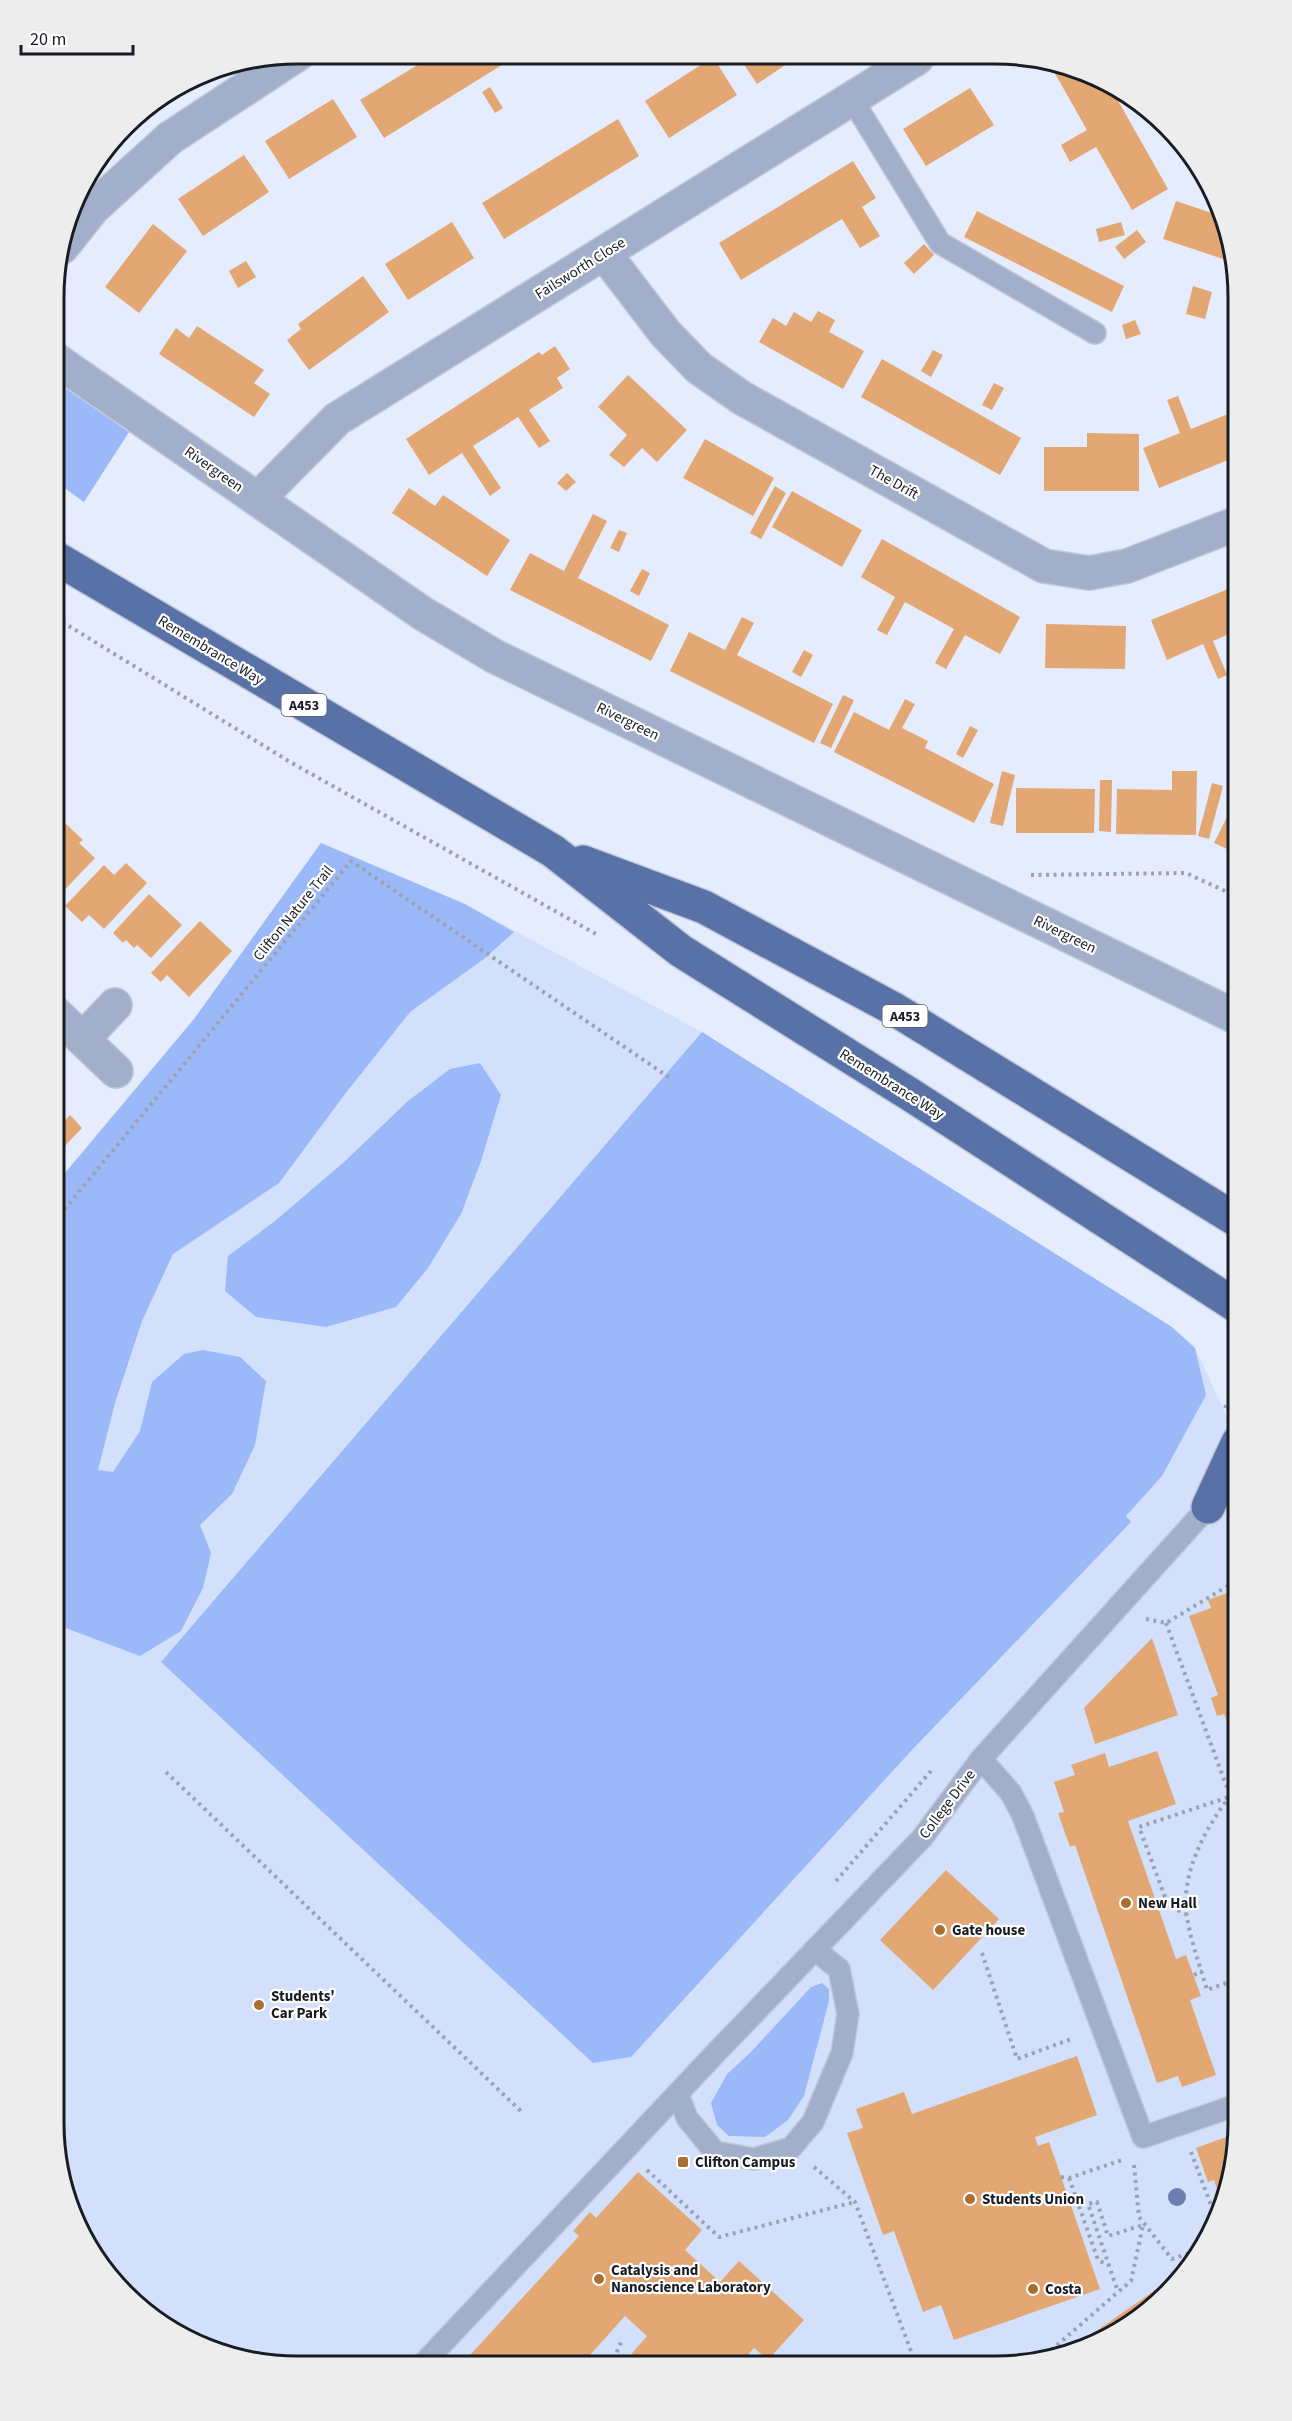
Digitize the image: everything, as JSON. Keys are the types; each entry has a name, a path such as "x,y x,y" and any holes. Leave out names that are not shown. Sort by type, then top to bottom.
{"highway":[{"name":"Remembrance Way","path":"64,563 553,851 681,951 911,1095 1228,1301"},
{"name":"Remembrance Way","path":"553,851 704,907 894,1009 1228,1215"},
{"path":"1208,1507 1228,1464"},
{"path":"1208,1507 1228,1492"}],"street":[{"name":"Failsworth Close","path":"258,500 337,419 907,64"},
{"path":"73,233 93,208 170,138 281,65"},
{"name":"The Drift","path":"604,253 666,334 699,368 741,398 1044,566 1089,573 1127,566 1228,527"},
{"name":"Rivergreen","path":"64,366 422,613 494,656 1228,1013"},
{"path":"83,1039 115,1005"},
{"path":"64,1021 116,1071"}],"lane":[{"path":"852,99 940,243 1095,333"},
{"name":"College Drive","path":"431,2356 922,1838 981,1759 1208,1507"},
{"path":"981,1759 1011,1793 1023,1815 1140,2146 1180,2124 1228,2108"},
{"path":"678,2094 687,2118 715,2152 754,2158 791,2148 813,2122 832,2081 842,2053 848,2014 839,1969 815,1950"}],"path":[{"path":"64,623 290,762 605,939"},
{"name":"Clifton Nature Trail","path":"64,1210 351,861 670,1078"},
{"path":"985,895 1011,876 1185,873 1228,892"},
{"path":"1145,1618 1166,1623 1228,1586"},
{"path":"1166,1623 1228,1791"},
{"path":"166,1772 523,2113"},
{"path":"1187,1915 1168,1905 1139,1827 1228,1797"},
{"path":"1228,1799 1210,1822 1197,1850 1189,1884 1187,1915 1207,1990 1228,1983"},
{"path":"982,1953 1017,2059 1063,2042"},
{"path":"1194,1975 1202,1971"},
{"path":"1180,2124 1212,2208"},
{"path":"1061,2177 1069,2178 1140,2146"},
{"path":"1140,2146 1133,2168 1138,2217 1172,2259 1188,2254"},
{"path":"791,2148 855,2202 913,2356"},
{"path":"639,2162 719,2237 855,2202"},
{"path":"1069,2178 1098,2260 1109,2266"},
{"path":"1118,2292 1088,2204 1097,2202 1108,2236 1143,2225"},
{"path":"1052,2350 1131,2281 1143,2225"},
{"path":"615,2356 621,2342"}],"shaded area":[{"path":"64,387 129,432 84,502 64,488"},
{"path":"321,843 465,904 702,1032 1172,1327 1195,1348 1228,1418 1228,2124 1226,2154 1220,2184 1210,2213 1188,2253 1170,2277 1148,2299 1124,2317 1098,2333 1070,2344 1025,2355 1010,2356 282,2356 237,2349 194,2333 144,2299 122,2277 104,2253 88,2227 72,2184 66,2154 64,2124 64,1174 194,1019"},
{"path":"321,843 465,904 514,932 484,959 410,1012 279,1183 173,1254 142,1321 115,1403 98,1470 113,1472 140,1431 152,1382 184,1354 203,1350 240,1357 266,1381 255,1445 232,1494 200,1525 211,1553 203,1588 181,1631 140,1656 64,1627 64,1174 194,1019"},
{"path":"702,1032 1172,1327 1195,1348 1206,1395 1162,1476 1126,1516 1131,1522 911,1751 631,2057 593,2063 161,1662"},
{"path":"480,1063 501,1095 481,1161 461,1214 428,1268 396,1307 326,1327 256,1317 225,1291 228,1256 275,1221 344,1162 408,1101 450,1069"},
{"path":"822,1983 829,1989 829,2001 804,2096 788,2120 765,2137 729,2136 717,2125 711,2103 727,2074 750,2053 811,1987"}],"building":[{"path":"419,64 503,64 384,138 360,100"},
{"path":"702,64 717,64 737,95 669,138 645,101"},
{"path":"744,64 787,64 757,84"},
{"path":"1054,72 1098,88 1118,100 1168,189 1132,210 1096,147 1070,162 1061,145 1087,130"},
{"path":"490,87 503,108 495,113 482,92"},
{"path":"970,88 994,125 926,166 903,129"},
{"path":"333,99 357,137 289,179 265,141"},
{"path":"618,119 639,156 504,239 482,203"},
{"path":"244,155 269,192 203,236 178,199"},
{"path":"853,161 876,198 862,207 880,236 860,248 842,219 741,280 719,243"},
{"path":"1176,201 1212,213 1224,260 1163,239"},
{"path":"977,211 1124,286 1112,312 964,237"},
{"path":"452,222 474,258 408,300 385,264"},
{"path":"1121,222 1125,235 1099,242 1096,229"},
{"path":"153,224 187,251 139,313 105,287"},
{"path":"1137,230 1146,242 1124,259 1115,247"},
{"path":"924,244 934,255 914,274 904,263"},
{"path":"246,261 256,277 238,288 229,271"},
{"path":"363,276 389,312 309,370 287,340 301,329 298,324"},
{"path":"1193,286 1212,292 1205,319 1186,314"},
{"path":"818,311 835,320 829,332 864,351 843,389 759,342 773,318 786,326 794,312 811,322"},
{"path":"1135,320 1141,334 1126,339 1122,325"},
{"path":"197,326 264,370 254,383 270,394 254,417 159,354 176,328 189,338"},
{"path":"555,346 570,369 557,378 563,388 529,410 550,441 539,448 518,417 473,446 501,488 490,496 462,453 429,475 406,439 539,352 542,355"},
{"path":"933,350 943,355 931,377 921,371"},
{"path":"882,359 1021,438 1000,475 861,397"},
{"path":"628,375 687,430 657,462 642,448 624,467 609,455 627,435 598,407"},
{"path":"994,383 1004,388 992,410 982,405"},
{"path":"1178,396 1191,429 1228,414 1228,460 1159,488 1143,448 1180,433 1167,400"},
{"path":"1087,433 1139,434 1139,491 1044,491 1044,447 1087,447"},
{"path":"705,439 774,478 753,516 683,478"},
{"path":"567,473 576,482 566,491 557,483"},
{"path":"775,486 786,493 761,539 750,533"},
{"path":"409,488 435,506 443,495 510,540 487,576 392,513"},
{"path":"792,491 862,530 842,567 772,527"},
{"path":"593,514 607,521 578,578 669,625 651,661 510,590 530,553 564,571"},
{"path":"619,530 627,533 619,552 610,548"},
{"path":"882,539 1020,617 1000,654 965,635 946,669 935,663 954,629 905,602 887,635 877,630 895,597 861,577"},
{"path":"642,569 650,573 639,596 630,591"},
{"path":"1228,589 1228,634 1213,641 1227,675 1218,679 1203,644 1167,660 1151,620"},
{"path":"742,617 754,623 737,655 833,704 814,743 670,671 689,632 725,650"},
{"path":"1046,624 1126,626 1125,669 1045,668"},
{"path":"804,650 813,655 801,677 792,672"},
{"path":"843,695 854,700 831,748 820,743"},
{"path":"905,699 915,704 902,728 928,741 925,748 994,784 974,823 834,752 854,712 889,730"},
{"path":"970,726 978,730 963,758 956,754"},
{"path":"1002,771 1015,775 1003,826 990,823"},
{"path":"1172,771 1197,771 1196,835 1116,834 1117,789 1172,790"},
{"path":"1100,780 1112,780 1111,832 1099,831"},
{"path":"1212,783 1223,786 1209,839 1198,836"},
{"path":"1016,788 1095,789 1094,833 1016,833"},
{"path":"1228,815 1228,849 1214,843"},
{"path":"66,824 83,840 79,843 95,858 64,891 64,826"},
{"path":"126,863 147,883 104,929 89,915 82,922 65,906 104,865 114,875"},
{"path":"149,894 182,925 151,958 137,945 134,948 126,940 123,943 113,933"},
{"path":"200,921 232,951 189,997 167,975 161,982 151,973"},
{"path":"70,1115 82,1128 64,1147 64,1122"},
{"path":"1228,1593 1228,1725 1224,1714 1217,1716 1211,1698 1218,1695 1189,1616 1211,1608 1208,1600"},
{"path":"1152,1638 1178,1715 1095,1744 1084,1708"},
{"name":"New Hall","path":"1157,1751 1176,1804 1128,1821 1176,1959 1186,1955 1201,1996 1190,2000 1216,2075 1182,2087 1178,2076 1157,2083 1075,1845 1070,1847 1058,1813 1064,1812 1054,1782 1075,1775 1071,1765 1105,1753 1109,1767"},
{"name":"Gate house","path":"946,1870 999,1919 933,1990 880,1940"},
{"name":"Students Union","path":"1077,2056 1097,2115 1035,2137 1038,2146 1049,2142 1100,2289 954,2340 941,2305 923,2312 894,2231 883,2235 847,2133 863,2128 856,2109 904,2092 912,2114"},
{"path":"1227,2137 1226,2154 1218,2191 1214,2180 1208,2182 1196,2148"},
{"name":"Catalysis and Nanoscience Laboratory","path":"638,2172 702,2230 685,2250 720,2282 739,2261 804,2320 772,2356 763,2356 754,2348 747,2356 630,2356 647,2336 625,2316 589,2356 469,2356 579,2236 573,2231 590,2212 596,2218"},
{"path":"1161,2286 1124,2317 1085,2338"}],"place":[{"name":"New Hall","path":"1126,1903"},
{"name":"Gate house","path":"940,1930"},
{"name":"Students' Car Park","path":"259,2005"},
{"name":"Clifton Campus","path":"683,2162"},
{"name":"Students Union","path":"970,2199"},
{"name":"Catalysis and Nanoscience Laboratory","path":"599,2279"},
{"name":"Costa","path":"1033,2289"}]}
